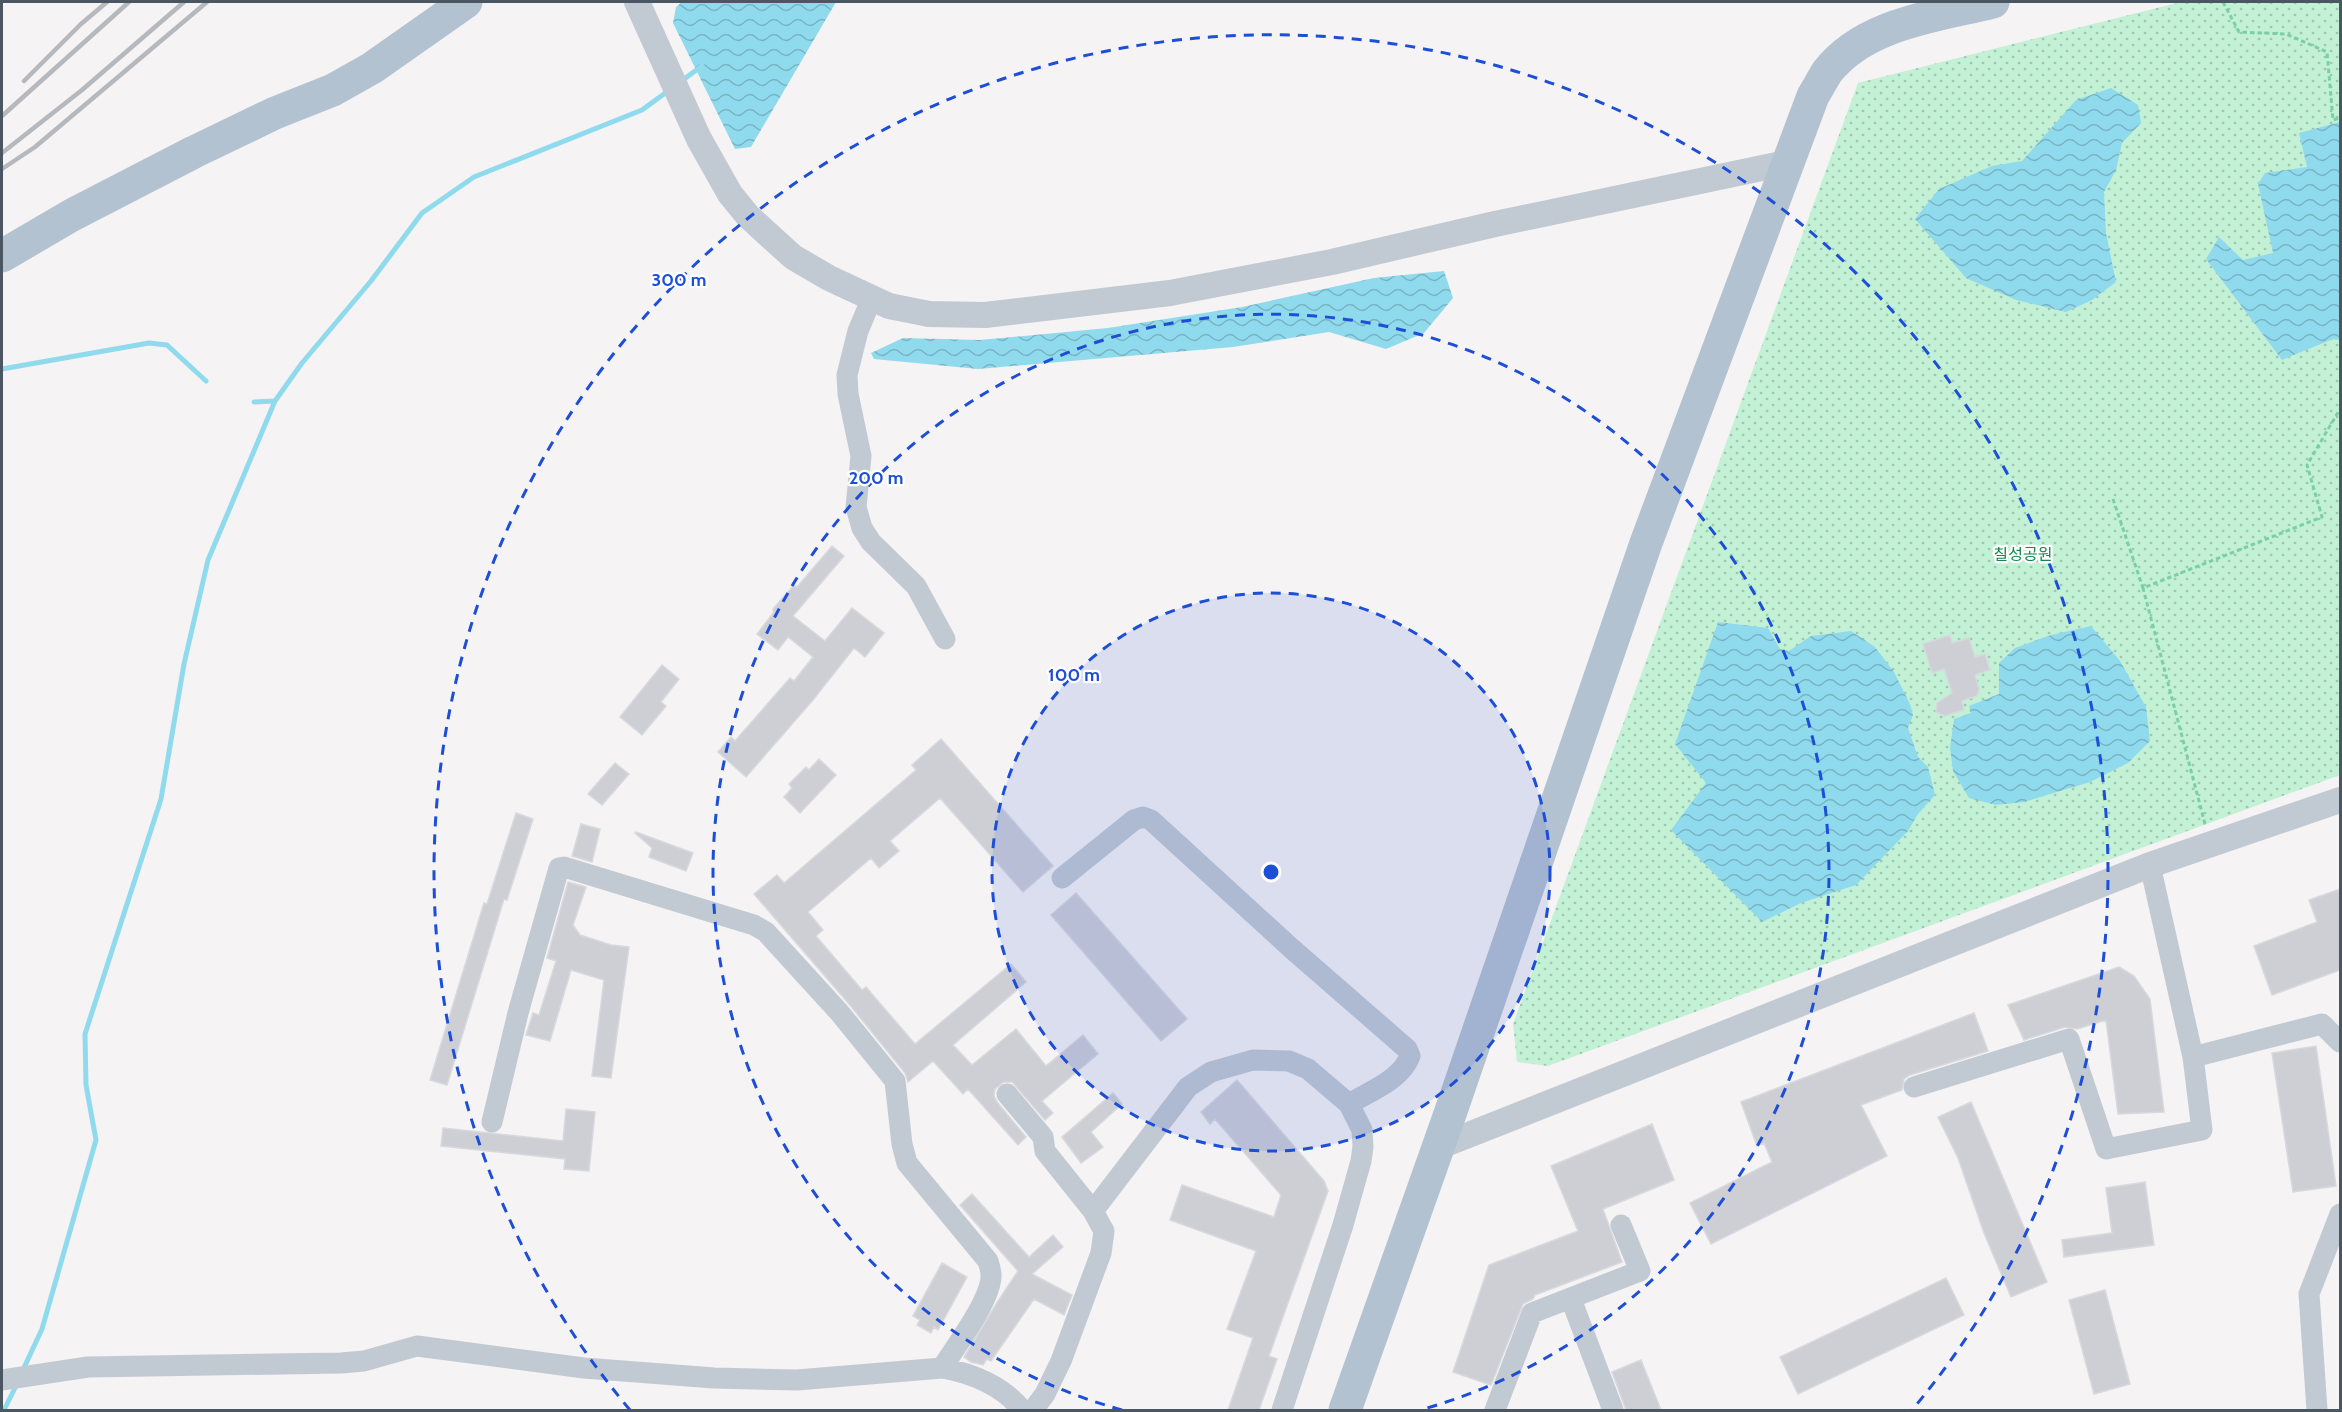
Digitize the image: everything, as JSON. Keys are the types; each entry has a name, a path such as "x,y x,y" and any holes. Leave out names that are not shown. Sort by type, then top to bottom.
{"main road":[{"path":"2,256 72,215 194,152 275,113 333,90 372,69 466,2"},
{"path":"1345,1410 1646,543 1791,162 1813,96 1828,72 1855,47 1875,34 1897,26 1993,2"}],"street":[{"path":"637,2 699,139 730,194 748,216 793,257 871,300 929,314 985,315 1170,293 1332,262 1495,224 1791,162"},
{"path":"871,300 858,330 847,375 848,394 861,456 856,507 861,528 871,542 916,586 945,639"},
{"path":"1438,1147 2150,866 2340,801"},
{"path":"1062,878 1134,820 1143,817 1151,820 1407,1049 1410,1056 1407,1065 1398,1074 1349,1104"},
{"path":"1914,1088 2069,1038 2106,1149 2202,1130 2193,1057 2150,866"},
{"path":"492,1122 518,1013 559,868 564,867 754,925 766,932 839,1012 895,1082 902,1144 907,1163 988,1261 992,1274 990,1285 979,1309 942,1368"},
{"path":"2193,1057 2322,1024 2340,1042"},
{"path":"1094,1210 1188,1087 1211,1072 1253,1060 1289,1061 1308,1069 1349,1104 1362,1130 1361,1161 1343,1225 1282,1410"},
{"path":"1007,1094 1043,1137 1045,1150 1094,1210 1104,1231 1101,1253 1061,1361 1045,1394 1033,1410"},
{"path":"2317,1410 2309,1294 2340,1214"},
{"path":"1495,1410 1532,1313 1640,1271 1621,1225"},
{"path":"1571,1299 1613,1410"},
{"path":"4,1379 88,1367 341,1363 364,1361 417,1346 584,1368 714,1378 797,1380 942,1368 978,1378 1013,1399 1022,1410"}],"path":[{"path":"2223,2 2239,32 2286,34 2327,52 2333,120 2340,118"},
{"path":"2143,588 2322,517 2307,465 2340,409"},
{"path":"2113,499 2143,588 2205,825"}],"green space":[{"name":"칠성공원","path":"2181,2 2340,2 2340,775 1548,1066 1517,1062 1513,1024 1858,83"}],"water":[{"path":"682,2 836,2 751,147 735,149 673,23 676,7"},
{"path":"2111,88 2138,105 2141,123 2122,143 2116,170 2104,192 2106,233 2116,282 2092,300 2066,312 2016,300 1966,278 1915,219 1939,189 1992,166 2022,161 2076,100"},
{"path":"2340,122 2340,340 2333,339 2282,360 2206,259 2219,237 2243,260 2273,253 2258,184 2265,173 2307,167 2299,133"},
{"path":"1444,271 1453,298 1424,333 1386,349 1329,332 1233,347 978,369 874,359 871,353 903,338 980,340 1108,328 1242,307 1374,278"},
{"path":"1718,622 1768,628 1780,649 1789,651 1811,636 1851,631 1875,647 1894,672 1910,704 1913,715 1908,728 1918,757 1928,767 1935,795 1918,814 1908,831 1856,885 1801,903 1762,922 1671,830 1706,783 1675,744"},
{"path":"2091,626 2120,661 2146,707 2150,741 2128,763 2090,782 2024,802 1996,805 1969,798 1953,771 1950,748 1954,719 1971,713 1969,706 1999,694 1999,663 2015,648 2051,635"}],"building":[{"path":"832,546 844,556 793,616 825,641 852,608 884,633 865,657 854,648 813,700 746,777 718,752 731,737 735,741 790,678 794,681 813,657 788,637 778,650 757,634 774,612 773,609 794,585 797,587"},
{"path":"1950,635 1952,643 1969,638 1975,657 1985,654 1990,670 1975,675 1979,689 1977,696 1962,701 1964,710 1945,716 1936,712 1937,703 1952,693 1944,669 1932,673 1923,644"},
{"path":"662,665 679,679 661,702 666,706 642,735 620,717"},
{"path":"941,739 1053,866 1023,892 940,798 890,841 899,851 879,868 871,858 808,912 823,930 816,936 862,990 866,987 915,1044 1011,964 1026,982 953,1045 972,1065 1016,1029 1046,1066 1083,1035 1098,1054 1042,1101 1053,1113 1045,1120 1012,1082 1004,1082 995,1089 994,1096 997,1102 1026,1137 1018,1145 968,1089 963,1094 933,1061 908,1082 905,1073 849,1004 754,894 777,875 784,883 916,770 912,765"},
{"path":"819,759 836,775 800,813 784,797 792,788 789,784 806,767 809,770"},
{"path":"615,763 629,774 602,805 588,794"},
{"path":"516,813 533,819 507,900 504,899 447,1085 430,1080 484,903 487,904"},
{"path":"581,824 600,829 592,862 572,856"},
{"path":"636,832 693,853 686,871 649,857 652,848"},
{"path":"568,882 586,887 573,925 580,935 611,945 629,947 611,1078 592,1076 604,980 571,970 550,1041 526,1035 533,1013 539,1015 556,961 547,958"},
{"path":"2340,889 2340,970 2272,995 2254,946 2317,922 2309,900"},
{"path":"1076,893 1187,1019 1161,1041 1051,915"},
{"path":"2119,967 2134,976 2150,999 2164,1112 2118,1114 2106,1020 2077,1029 2065,1027 2024,1040 2008,1005"},
{"path":"1974,1013 1988,1051 1910,1075 1904,1079 1902,1090 1861,1105 1887,1156 1711,1244 1690,1203 1772,1162 1764,1143 1757,1146 1741,1102"},
{"path":"2316,1046 2336,1186 2293,1192 2272,1053"},
{"path":"1237,1080 1324,1181 1328,1191 1269,1356 1277,1359 1259,1410 1228,1410 1253,1338 1227,1329 1256,1251 1170,1220 1182,1185 1274,1217 1281,1195 1215,1119 1210,1124 1201,1112"},
{"path":"1113,1093 1122,1104 1091,1132 1103,1147 1081,1163 1062,1137"},
{"path":"1971,1102 2047,1282 2011,1297 1984,1233 1958,1158 1938,1117"},
{"path":"566,1109 595,1112 589,1171 564,1169 565,1159 441,1146 443,1128 563,1141"},
{"path":"1652,1124 1674,1180 1603,1209 1622,1262 1535,1295 1533,1299 1523,1304 1491,1385 1453,1372 1489,1265 1578,1231 1551,1166"},
{"path":"2145,1182 2154,1245 2064,1257 2062,1240 2112,1233 2106,1188"},
{"path":"972,1194 1029,1257 1053,1235 1063,1247 1032,1274 1072,1295 1064,1315 1034,1299 991,1361 987,1359 983,1365 971,1362 964,1357 1018,1271 960,1205"},
{"path":"942,1263 967,1277 938,1330 934,1327 931,1333 917,1325 920,1320 913,1316"},
{"path":"1946,1278 1964,1315 1798,1394 1780,1357"},
{"path":"2105,1290 2130,1384 2094,1394 2069,1300"},
{"path":"1641,1360 1661,1410 1626,1410 1612,1372"}],"waterway":[{"path":"680,82 702,66"},
{"path":"22,1372 42,1329 96,1140 86,1085 85,1034 161,799 184,664 208,560 275,401 302,363 371,281 422,213 474,177 642,110 668,91"},
{"path":"2,369 149,343 167,345 206,381"},
{"path":"254,402 275,401"},
{"path":"4,1410 17,1384"}],"railway":[{"path":"24,81 81,24 107,2"},
{"path":"2,116 129,2"},
{"path":"2,153 82,90 184,2"},
{"path":"2,169 35,147 207,2"}]}
